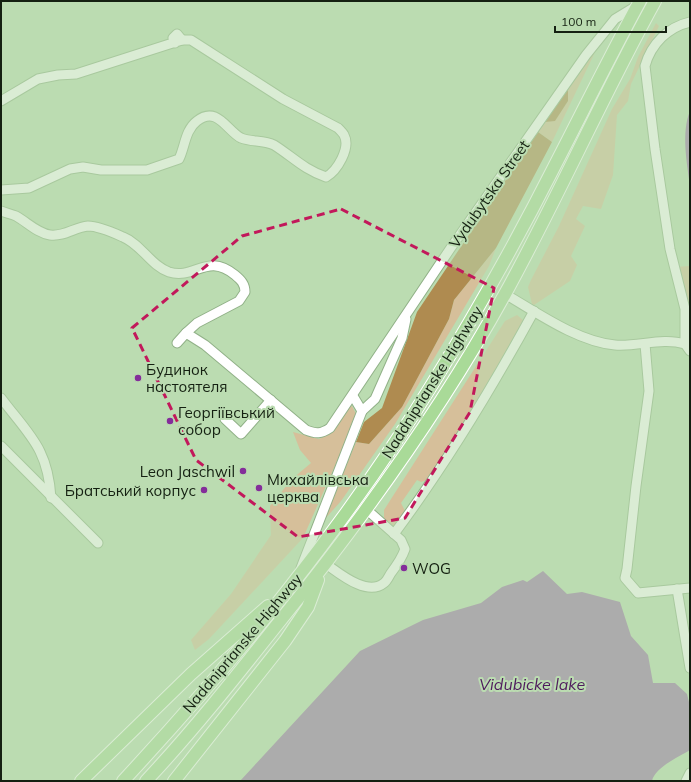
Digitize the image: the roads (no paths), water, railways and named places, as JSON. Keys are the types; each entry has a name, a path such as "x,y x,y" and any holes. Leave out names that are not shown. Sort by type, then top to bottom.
{"main road":[{"name":"Naddniprianske Highway","path":"146,781 233,680 324,567 367,510 446,392 505,294 655,2"},
{"name":"Naddniprianske Highway","path":"123,781 231,659 294,582 356,500 395,442 472,319 553,170 639,3"},
{"path":"174,781 285,641 308,607 324,567"},
{"path":"81,781 224,644 294,582"}],"street":[{"name":"Vydubytska Street","path":"271,400 306,430 315,434 322,433 330,428 353,396 450,249 586,55 616,19 639,3"},
{"path":"505,294 572,332 593,340 614,345 665,342 687,348 685,309 670,249 652,127 645,66 648,57 660,39 679,24 690,22"},
{"path":"1,101 38,79 58,75 76,74 179,42 191,40 283,99 338,128 344,134 346,143 341,160 333,173 326,177 315,173 298,163 273,144 242,138 217,117 207,116 198,121 188,132 179,159 147,170 70,169 29,188 1,190"},
{"path":"1,211 15,215 36,229 50,235 63,234 87,226 95,227 125,237 169,272 181,274 207,265 215,265 224,267 240,279 244,285 245,292 239,301 197,323 177,343"},
{"path":"394,534 433,481 474,416 534,311"},
{"path":"294,582 362,411 374,399 402,338 407,314"},
{"path":"186,333 205,345 271,400 241,434 225,419"},
{"path":"645,344 649,391 636,486 627,569 624,578 638,593 690,588"},
{"path":"353,396 362,411"},
{"path":"1,398 30,433 42,452 50,478 51,498"},
{"path":"1,446 51,498 98,543"},
{"path":"324,567 359,584 369,587 377,587 384,583 402,557 405,549 401,540 367,510"},
{"path":"678,589 690,668"},
{"path":"686,781 690,773"}],"water":[{"path":"690,111 690,186 685,138 687,120"},
{"name":"Vidubicke lake","path":"543,571 567,594 582,592 620,602 631,636 648,655 653,683 675,683 687,694 690,706 690,750 662,767 654,776 652,781 240,781 360,651 423,620 481,603 502,587 523,580 527,582"}],"place":[{"name":"Будинок настоятеля","path":"138,378"},
{"name":"Георгіївський собор","path":"170,421"},
{"name":"Leon Jaschwil","path":"243,471"},
{"name":"Михайлівська церква","path":"259,488"},
{"name":"Братський корпус","path":"204,490"},
{"name":"WOG","path":"404,568"}]}
